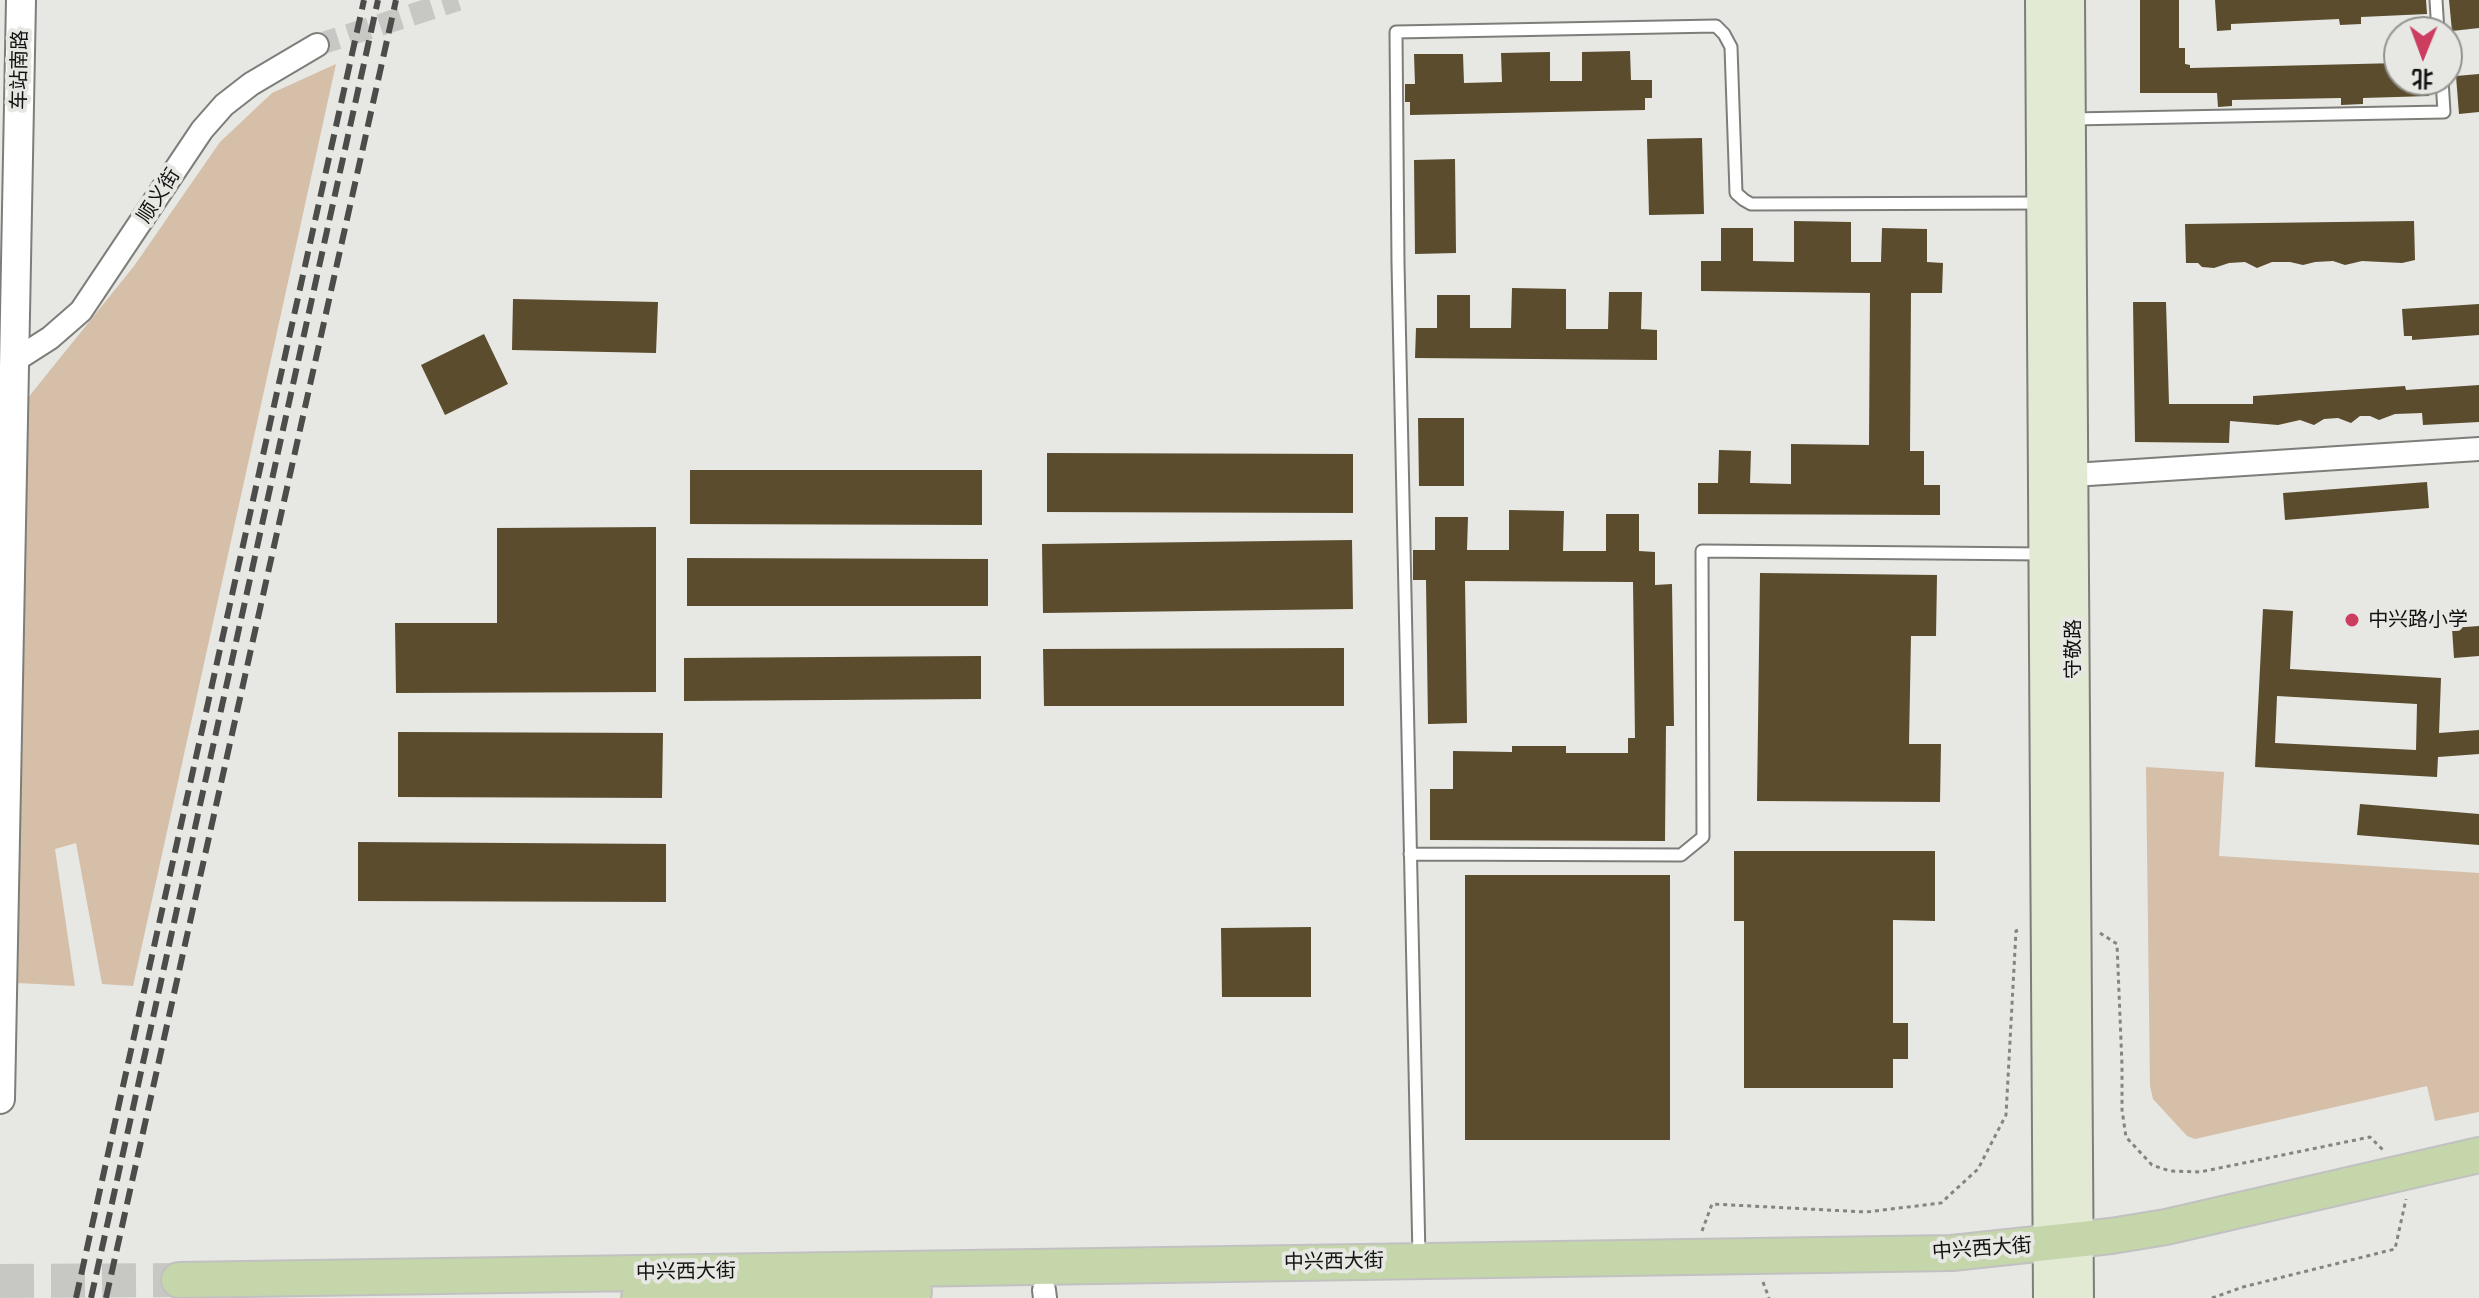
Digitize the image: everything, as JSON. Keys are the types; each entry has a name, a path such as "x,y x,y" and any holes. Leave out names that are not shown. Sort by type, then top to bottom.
{"main road":[{"name":"守敬路","path":"2041,0 2044,554 2061,917"},
{"name":"守敬路","path":"2069,0 2073,475 2061,917 2060,1262 2078,1298"},
{"name":"中兴西大街","path":"639,1298 1765,1288 1954,1276 2170,1249 2407,1183 2479,1155"},
{"name":"中兴西大街","path":"2407,1183 2479,1179"},
{"name":"中兴西大街","path":"179,1280 1952,1253 2060,1262"}],"street":[{"name":"车站南路","path":"0,1099 6,520 14,361 21,0"},
{"name":"顺义街","path":"14,361 50,338 81,311 202,130 224,105 263,76 317,45"},
{"path":"2073,475 2479,449"}],"lane":[{"path":"1419,1261 1396,32 1716,26 1731,47 1736,193 1751,204 2042,203"},
{"path":"2070,119 2444,112 2443,96"},
{"path":"1410,854 1681,855 1703,837 1702,551 2044,554"}],"path":[{"path":"1693,1257 1712,1204 1866,1212 1941,1203 1978,1169 2006,1115 2016,931 2061,917 2117,944 2126,1137 2152,1165 2170,1171 2200,1172 2370,1137 2407,1183 2395,1249 2243,1287 2212,1298"}],"shaded area":[{"path":"336,64 133,986 102,984 76,843 55,849 75,986 18,983 27,399 134,266 220,142 272,93"},
{"path":"2146,767 2224,772 2219,856 2479,873 2479,1112 2435,1121 2427,1086 2195,1139 2187,1136 2153,1099 2150,1086"}],"building":[{"path":"2140,0 2179,0 2179,48 2185,48 2185,64 2190,68 2383,63 2383,96 2429,96 2363,98 2363,104 2341,105 2341,98 2232,100 2232,106 2218,107 2217,93 2140,93"},
{"path":"2215,0 2426,0 2427,14 2361,17 2361,24 2340,25 2339,19 2231,24 2231,30 2217,31"},
{"path":"2449,0 2479,0 2479,28 2463,30 2463,16 2451,16"},
{"path":"1630,51 1631,80 1652,80 1652,98 1645,98 1645,110 1410,115 1410,102 1405,102 1405,84 1415,84 1414,54 1463,54 1464,83 1502,82 1501,53 1550,52 1550,81 1582,81 1582,52"},
{"path":"2479,74 2479,112 2459,114 2458,96 2463,96 2463,75"},
{"path":"1702,138 1704,214 1649,215 1647,139"},
{"path":"1455,159 1456,253 1415,254 1414,160"},
{"path":"1794,221 1851,222 1851,262 1881,262 1882,228 1927,229 1927,262 1943,263 1942,293 1911,293 1910,451 1924,451 1924,485 1940,485 1940,515 1698,514 1698,483 1718,483 1719,450 1751,451 1750,483 1791,484 1791,444 1869,445 1870,293 1701,291 1701,261 1721,261 1721,228 1753,228 1753,261 1794,262"},
{"path":"2414,221 2415,260 2402,263 2362,261 2345,265 2333,261 2303,265 2272,262 2257,268 2245,262 2214,268 2186,263 2185,224"},
{"path":"1512,288 1566,289 1566,329 1608,329 1609,292 1642,292 1641,329 1657,330 1657,360 1415,358 1416,328 1437,328 1437,295 1470,295 1470,328 1511,328"},
{"path":"513,299 658,302 656,353 512,350"},
{"path":"2133,302 2166,302 2169,404 2253,404 2253,396 2405,386 2406,390 2479,385 2479,422 2423,425 2422,413 2395,414 2379,420 2360,416 2351,423 2338,418 2324,419 2314,425 2300,420 2278,425 2230,421 2229,443 2135,442"},
{"path":"2479,304 2479,335 2412,340 2412,336 2404,336 2402,309"},
{"path":"484,334 508,384 445,415 421,365"},
{"path":"1418,418 1464,418 1464,486 1419,486"},
{"path":"1047,453 1353,454 1353,513 1047,512"},
{"path":"690,470 982,470 982,525 690,524"},
{"path":"2427,482 2429,508 2285,520 2283,493"},
{"path":"1509,510 1564,511 1563,551 1606,551 1606,514 1639,514 1639,551 1655,552 1655,585 1672,584 1674,726 1666,726 1665,841 1430,840 1430,789 1453,789 1453,751 1512,752 1512,746 1566,746 1566,753 1628,753 1628,738 1635,738 1633,582 1465,581 1467,723 1428,724 1426,580 1413,580 1413,550 1435,550 1435,517 1468,517 1467,550 1509,550"},
{"path":"656,527 656,692 396,693 395,623 497,623 497,528"},
{"path":"1352,540 1353,609 1043,613 1042,544"},
{"path":"687,558 988,559 988,606 687,606"},
{"path":"1760,573 1937,575 1936,636 1911,636 1909,744 1941,744 1940,802 1757,801"},
{"path":"2263,609 2293,611 2290,669 2441,678 2439,733 2479,730 2479,754 2438,757 2437,777 2255,767","holes":["2277,696 2417,704 2416,750 2275,743"]},
{"path":"2479,626 2479,656 2454,658 2452,628"},
{"path":"1344,648 1344,706 1044,706 1043,649"},
{"path":"981,656 981,699 684,701 684,658"},
{"path":"398,732 663,733 662,798 398,797"},
{"path":"2360,804 2479,814 2479,845 2357,835"},
{"path":"358,842 666,844 666,902 358,901"},
{"path":"1734,851 1935,851 1935,921 1893,920 1893,1023 1908,1023 1908,1059 1893,1059 1893,1088 1744,1088 1744,921 1734,921"},
{"path":"1465,875 1670,875 1670,1140 1465,1140"},
{"path":"1311,927 1311,997 1222,997 1221,928"}],"tunnel":[{"path":"317,45 458,0"},
{"path":"0,1281 179,1280"}],"railway":[{"path":"76,1298 364,0"},
{"path":"91,1298 378,0"},
{"path":"106,1298 396,0"}],"place":[{"name":"中兴路小学","path":"2352,620"}]}
